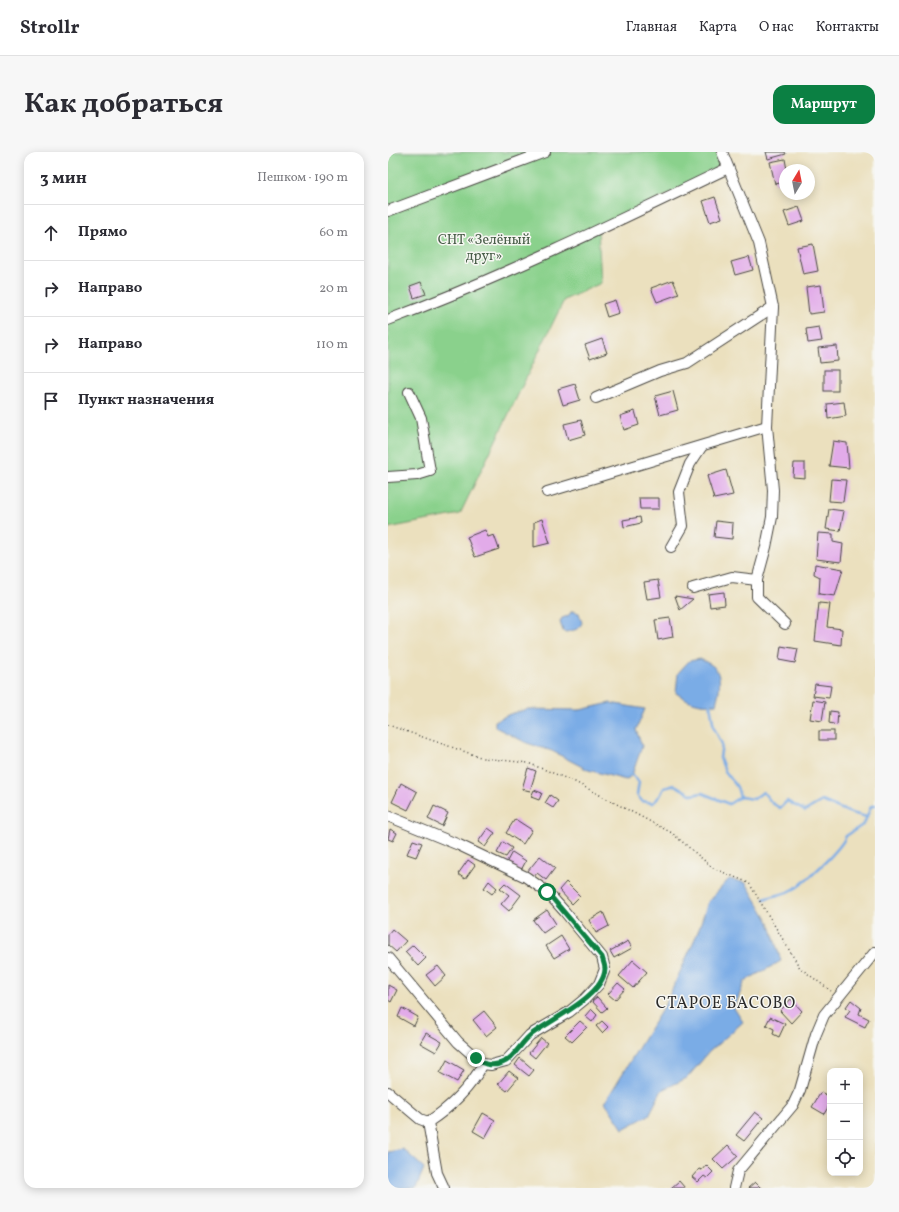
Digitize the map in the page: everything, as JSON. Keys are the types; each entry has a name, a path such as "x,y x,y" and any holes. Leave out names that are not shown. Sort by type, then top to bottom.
{"street":[{"path":"388,211 545,152"},
{"path":"722,152 760,243 773,307 767,426 773,490 772,518 766,547 756,580 757,597 785,624"},
{"path":"388,320 451,296 592,234 728,168"},
{"path":"596,398 660,371 687,363 773,307"},
{"path":"388,478 430,471 421,418 409,392"},
{"path":"547,492 767,426"},
{"path":"671,547 683,526 679,492 690,464 702,446"},
{"path":"693,588 732,577 756,580"},
{"path":"388,816 459,845 526,877 547,892 602,957 605,970 599,984 585,999 569,1012 530,1035 506,1061 491,1065 483,1064 458,1042 388,958"},
{"path":"734,1188 738,1172 793,1105 824,1015 875,952"},
{"path":"428,1122 445,1110 476,1077 483,1064"},
{"path":"388,1092 420,1119 428,1122"},
{"path":"428,1122 437,1173 444,1188"}],"path":[{"path":"388,725 483,758 528,763 575,782 672,833 713,868 749,883 800,968 839,997"}],"green space":[{"name":"СНТ «Зелёный друг»","path":"388,152 717,152 724,167 598,229 601,283 564,300 460,514 388,528"}],"water":[{"path":"572,611 579,613 582,623 578,629 566,632 563,631 560,622 562,618 568,616"},
{"path":"700,659 714,667 719,675 719,690 716,704 695,703 676,693 678,673 689,661"},
{"path":"610,703 645,709 636,730 642,746 632,775 626,780 588,770 552,751 527,743 495,727 495,721 510,714 528,709 580,710"},
{"path":"729,879 746,883 769,922 781,961 745,981 734,1008 743,1022 709,1052 687,1078 662,1090 649,1115 623,1129 605,1102 666,1003 697,934 708,902"},
{"path":"403,1149 424,1168 416,1188 388,1188 388,1152"}],"building":[{"path":"766,152 785,152 786,154 768,159"},
{"path":"785,159 786,164 779,164 779,183 775,184 770,162"},
{"path":"715,197 722,218 710,222 703,201"},
{"path":"799,207 804,221 789,226 784,212"},
{"path":"813,244 818,271 803,274 797,247"},
{"path":"749,257 753,270 735,275 731,262"},
{"path":"673,280 679,294 657,302 651,288"},
{"path":"421,282 426,294 414,298 410,286"},
{"path":"821,285 824,312 809,314 806,287"},
{"path":"615,300 619,313 607,317 603,304"},
{"path":"819,327 822,341 808,343 806,329"},
{"path":"602,339 607,353 590,359 585,345"},
{"path":"837,346 838,361 820,363 818,348"},
{"path":"824,370 838,370 838,391 824,391"},
{"path":"575,384 580,400 563,405 558,389"},
{"path":"673,391 678,410 660,415 655,396"},
{"path":"844,402 846,416 828,419 827,404"},
{"path":"635,411 639,425 624,430 620,416"},
{"path":"581,420 585,435 568,440 564,424"},
{"path":"833,441 847,443 849,468 829,466"},
{"path":"794,463 805,463 805,478 793,477"},
{"path":"726,470 733,495 714,499 707,476"},
{"path":"831,479 846,480 843,502 829,501"},
{"path":"639,498 659,498 659,509 640,509"},
{"path":"829,509 844,511 840,531 826,529"},
{"path":"640,517 641,523 624,527 623,520"},
{"path":"542,519 550,543 534,547 534,522"},
{"path":"716,521 733,523 732,539 714,537"},
{"path":"485,530 488,537 494,535 499,549 475,557 467,537"},
{"path":"818,533 833,534 833,542 843,544 841,562 816,559"},
{"path":"815,564 843,569 835,596 819,594 820,577 814,574"},
{"path":"658,580 661,597 647,599 644,582"},
{"path":"724,592 725,605 710,607 708,594"},
{"path":"675,596 693,599 680,610"},
{"path":"819,603 830,604 827,627 842,629 841,645 815,641"},
{"path":"670,618 673,637 658,640 655,620"},
{"path":"781,646 798,649 795,663 779,660"},
{"path":"815,684 831,686 829,698 813,696"},
{"path":"813,700 825,702 822,721 810,719"},
{"path":"830,711 838,712 837,725 829,723"},
{"path":"819,731 834,731 834,740 819,740"},
{"path":"528,768 536,771 530,791 522,789"},
{"path":"401,783 417,792 408,810 392,802"},
{"path":"534,790 542,793 539,800 531,797"},
{"path":"550,795 558,801 553,808 545,803"},
{"path":"434,806 448,813 442,826 428,819"},
{"path":"515,819 532,830 523,844 506,833"},
{"path":"488,828 495,833 485,847 478,842"},
{"path":"390,829 397,833 393,841 388,839"},
{"path":"413,840 422,843 416,857 407,854"},
{"path":"503,842 512,848 506,857 497,853"},
{"path":"512,852 526,861 520,872 506,863"},
{"path":"540,856 555,868 546,880 537,873 534,877 527,872"},
{"path":"468,860 475,865 465,879 458,874"},
{"path":"489,881 497,888 492,894 484,888"},
{"path":"566,882 580,896 572,904 559,890"},
{"path":"505,883 521,895 509,911 501,904 509,895 500,888"},
{"path":"547,910 556,924 543,933 533,920"},
{"path":"603,912 609,926 596,933 589,920"},
{"path":"392,929 406,941 396,952 388,945 388,934"},
{"path":"561,936 569,949 554,958 546,946"},
{"path":"628,941 632,948 614,958 610,951"},
{"path":"413,945 426,958 418,966 405,952"},
{"path":"633,960 647,972 633,988 619,976"},
{"path":"438,966 446,976 435,986 426,975"},
{"path":"618,983 625,989 615,1000 608,994"},
{"path":"388,985 397,990 391,1002 388,1000"},
{"path":"597,997 607,1008 602,1012 592,1001"},
{"path":"791,999 802,1011 791,1023 780,1011"},
{"path":"851,1000 861,1008 859,1014 869,1019 865,1027 845,1017 850,1010 846,1007"},
{"path":"402,1008 418,1017 414,1026 398,1017"},
{"path":"591,1009 597,1015 592,1022 585,1016"},
{"path":"484,1011 497,1027 486,1036 473,1020"},
{"path":"770,1017 785,1024 779,1037 773,1034 774,1029 766,1025"},
{"path":"580,1021 587,1027 572,1042 565,1036"},
{"path":"602,1021 608,1027 602,1033 596,1026"},
{"path":"426,1033 442,1042 436,1052 420,1043"},
{"path":"541,1038 547,1043 535,1058 529,1053"},
{"path":"520,1058 534,1070 529,1076 515,1065"},
{"path":"447,1060 464,1070 457,1082 440,1073"},
{"path":"509,1071 518,1078 507,1091 498,1084"},
{"path":"821,1092 827,1095 827,1109 824,1114 812,1107"},
{"path":"755,1112 763,1118 744,1141 736,1135"},
{"path":"483,1113 495,1120 485,1138 473,1131"},
{"path":"728,1145 738,1156 723,1169 713,1159"},
{"path":"706,1165 713,1172 707,1178 704,1176 698,1182 692,1177 699,1169 702,1170"},
{"path":"679,1181 685,1188 671,1188"},
{"path":"755,1182 761,1188 748,1188"}],"waterway":[{"path":"710,704 714,728 722,744 720,758 725,771 737,787 740,797"},
{"path":"632,775 639,782 637,795 642,801 653,803 660,796 664,788 675,785 692,795 702,793 729,804 740,797 754,799 763,792 772,803 780,808 787,801 805,811 822,801 851,813 867,817"},
{"path":"764,899 790,891 806,880 823,865 846,836 864,824 871,806 875,806"}],"district":[{"name":"СТАРОЕ БАСОВО","path":"726,1004"}],"route":[{"path":"476,1058 483,1064 491,1065 506,1061 530,1035 569,1012 585,999 599,984 605,970 602,957 547,892"}]}
